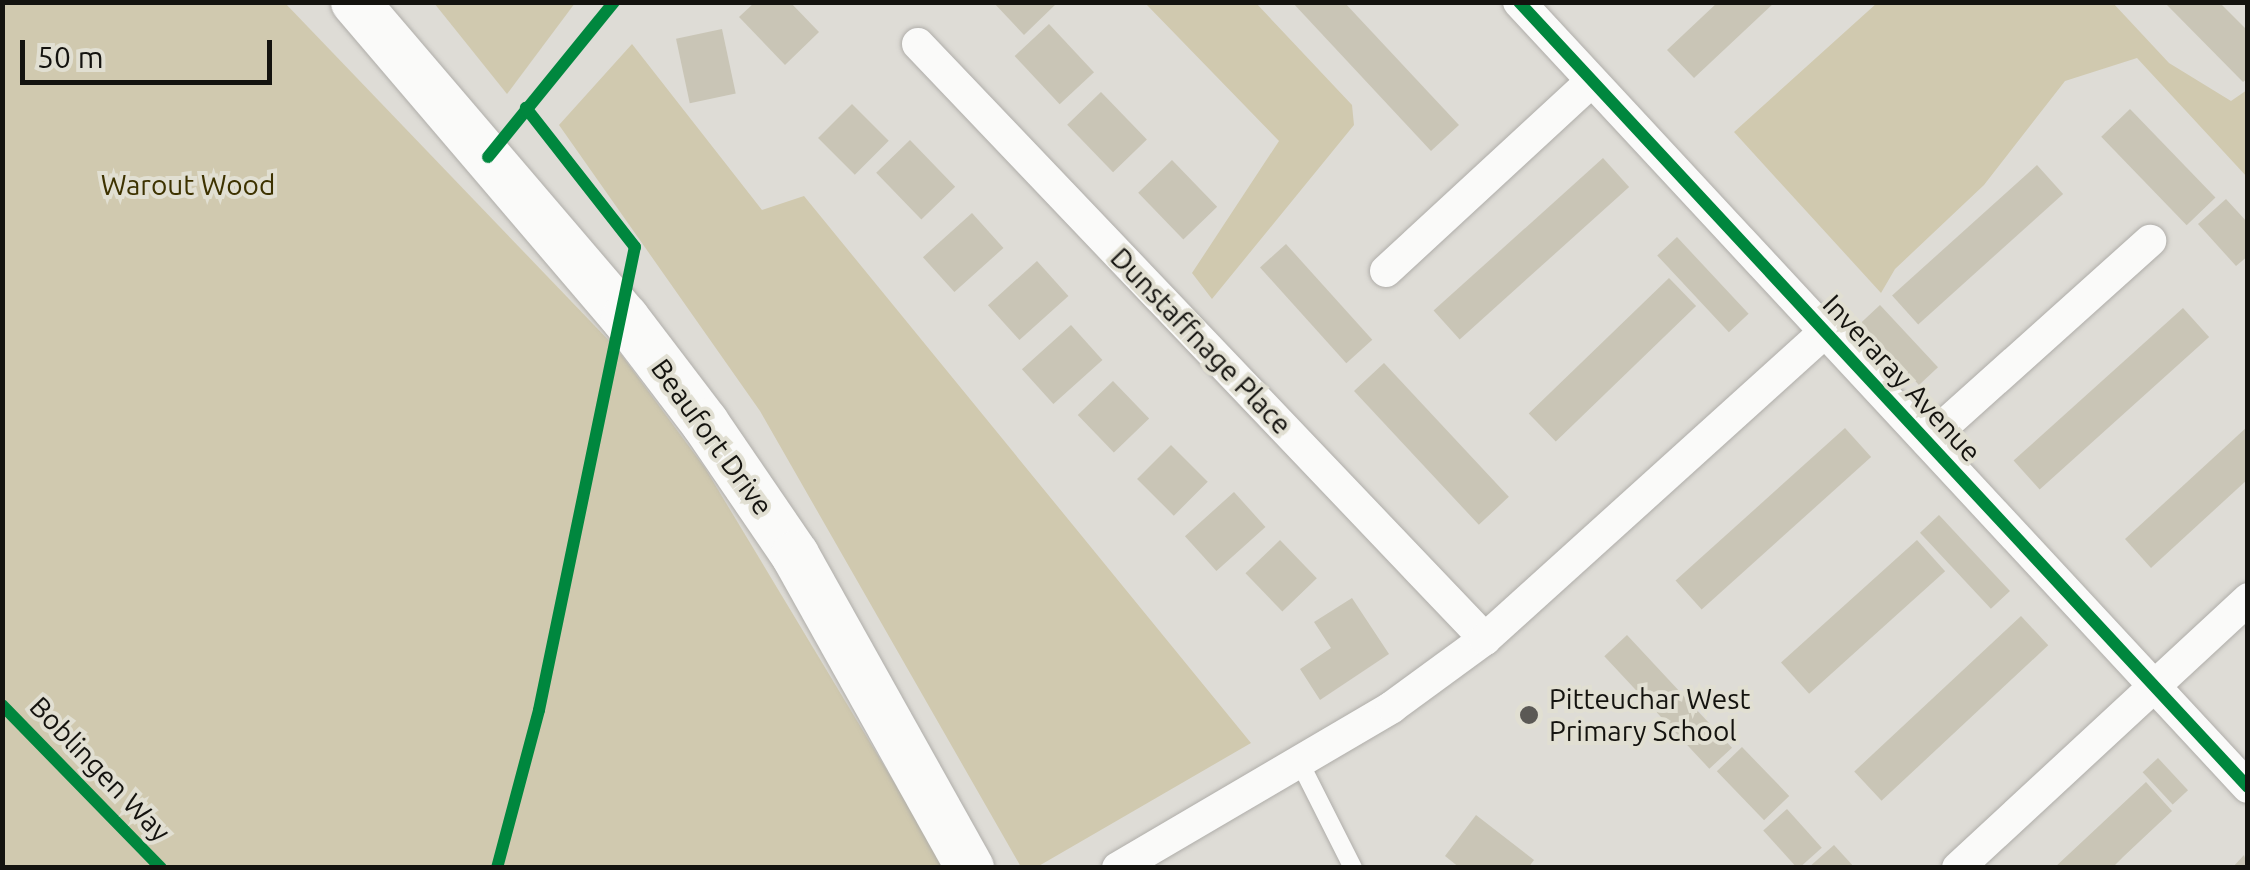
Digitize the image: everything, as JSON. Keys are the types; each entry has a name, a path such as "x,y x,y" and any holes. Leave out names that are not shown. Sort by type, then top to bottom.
{"street":[{"name":"Beaufort Drive","path":"355,2 612,303 705,423 795,556 970,868"},
{"name":"Inveraray Avenue","path":"1519,2 2248,787"},
{"name":"Dunstaffnage Place","path":"918,44 1485,638"},
{"path":"1386,271 1592,81"},
{"name":"Inveraray Avenue","path":"1927,441 2150,241"},
{"name":"Inveraray Avenue","path":"1118,868 1392,707 1485,638 1825,332"},
{"path":"1958,868 2248,599"}],"lane":[{"path":"1300,761 1353,868"}],"green space":[{"name":"Warout Wood","path":"2,3 285,3 617,349 705,468 945,867 3,867"},
{"path":"434,3 575,3 507,94"},
{"path":"1145,3 1256,3 1352,105 1354,125 1212,299 1192,273 1279,141"},
{"path":"1877,3 2113,3 2169,63 2231,101 2247,90 2247,177 2137,58 2065,81 1984,185 1895,269 1881,293 1734,132"},
{"path":"632,44 762,210 804,196 1251,743 1037,867 1021,867 760,411 559,125"}],"building":[{"path":"755,2 790,2 819,32 785,65 739,17"},
{"path":"993,2 1058,2 1024,35"},
{"path":"1292,2 1344,2 1459,125 1431,151"},
{"path":"1718,2 1775,2 1694,78 1667,50"},
{"path":"2164,2 2219,2 2248,31 2248,78 2243,82"},
{"path":"1049,24 1094,72 1060,104 1015,56"},
{"path":"722,29 736,94 690,103 676,39"},
{"path":"1101,92 1147,139 1113,172 1067,125"},
{"path":"852,104 889,141 855,175 818,138"},
{"path":"2130,109 2215,197 2187,225 2101,137"},
{"path":"910,140 955,187 921,219 876,173"},
{"path":"1603,158 1629,187 1460,340 1434,311"},
{"path":"1172,160 1217,207 1183,239 1138,193"},
{"path":"2037,165 2063,194 1918,324 1892,295"},
{"path":"2226,199 2248,223 2248,256 2236,266 2198,224"},
{"path":"972,213 1003,248 954,292 923,257"},
{"path":"1677,237 1749,314 1729,332 1657,255"},
{"path":"1286,244 1372,340 1346,363 1260,267"},
{"path":"1037,261 1068,296 1019,340 988,305"},
{"path":"1669,278 1696,306 1556,442 1529,413"},
{"path":"1880,305 1938,367 1919,385 1861,323"},
{"path":"2183,308 2209,337 2040,490 2014,461"},
{"path":"1071,325 1102,360 1053,404 1022,369"},
{"path":"1384,363 1509,497 1479,525 1354,391"},
{"path":"1113,381 1149,418 1114,452 1078,415"},
{"path":"2248,426 2248,479 2151,568 2125,539"},
{"path":"1845,428 1871,457 1702,610 1676,581"},
{"path":"1171,445 1208,482 1174,516 1137,479"},
{"path":"1234,492 1265,527 1216,571 1185,536"},
{"path":"1939,515 2010,591 1991,609 1920,533"},
{"path":"1280,540 1317,578 1282,611 1245,573"},
{"path":"1917,540 1945,571 1809,694 1781,662"},
{"path":"1352,598 1389,654 1320,700 1300,669 1331,648 1314,622"},
{"path":"2021,616 2048,645 1882,801 1854,771"},
{"path":"1627,635 1732,748 1709,769 1604,656"},
{"path":"1742,747 1789,796 1764,820 1717,771"},
{"path":"2158,758 2188,790 2173,805 2143,772"},
{"path":"2146,782 2172,811 2112,868 2054,868"},
{"path":"1787,809 1822,848 1797,868 1763,830"},
{"path":"1476,815 1534,860 1528,868 1460,868 1445,856"},
{"path":"1834,845 1855,868 1808,868"},
{"path":"2244,855 2248,868 2232,868"}],"cycle path":[{"path":"488,157 614,2"},
{"path":"1519,2 2248,787"},
{"path":"497,868 539,710 635,247 526,108"},
{"name":"Boblingen Way","path":"2,705 161,868"}],"place":[{"name":"Pitteuchar West Primary School","path":"1529,715"}]}
